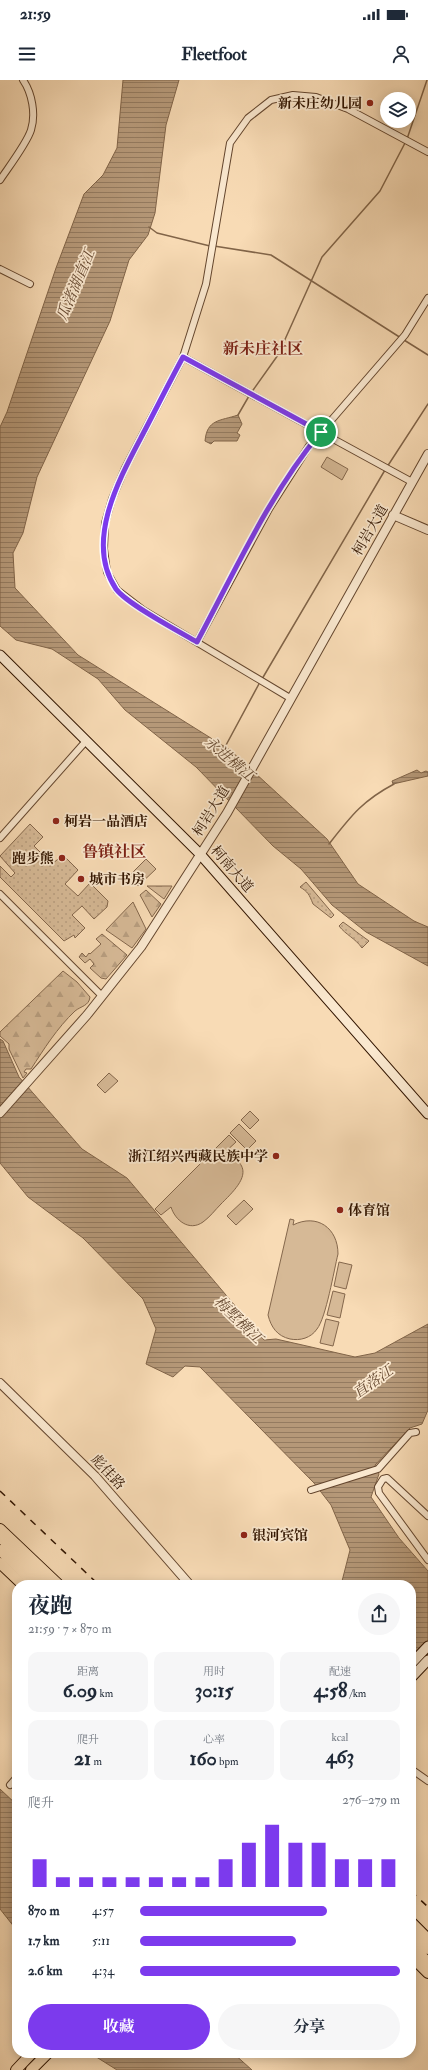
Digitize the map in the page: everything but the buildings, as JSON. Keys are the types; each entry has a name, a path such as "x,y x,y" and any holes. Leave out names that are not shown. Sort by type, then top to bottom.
{"main road":[{"name":"柯南大道","path":"0,655 200,854 428,1114"},
{"path":"0,1529 54,1580"},
{"path":"0,1537 45,1580"},
{"path":"0,1550 31,1580"},
{"path":"0,1563 18,1580"},
{"path":"416,1659 428,1646"},
{"path":"416,1673 428,1660"},
{"path":"416,1927 428,1939"},
{"path":"416,1937 428,1949"},
{"path":"416,1951 428,1962"},
{"path":"416,1961 428,1972"},
{"path":"16,2070 27,2058"},
{"path":"34,2067 43,2058"}],"street":[{"path":"0,180 31,130 32,106 28,89 23,80"},
{"path":"290,698 143,610 117,590 107,572 104,549 105,523 112,499 125,468 183,357 206,284 230,143 248,118 271,100 293,95 316,98 348,109 428,152"},
{"path":"0,270 30,284"},
{"path":"197,642 269,508 309,446 405,335 428,298"},
{"path":"183,357 412,482"},
{"name":"柯岩大道","path":"0,1113 33,1077 102,996 141,946 226,813 428,454"},
{"path":"393,515 428,530"},
{"path":"0,838 86,741"},
{"path":"0,894 102,996"},
{"name":"彪佳路","path":"0,1383 95,1476 186,1580"},
{"path":"311,1490 378,1469 410,1433 416,1432"},
{"path":"427,1556 379,1493 379,1484 383,1479 387,1478 428,1516"},
{"path":"416,1773 428,1781"}],"green space":[{"path":"327,457 348,469 342,480 321,467"},
{"path":"30,824 43,837 34,846 52,864 63,855 78,870 65,884 78,896 90,883 108,901 107,907 94,919 82,906 72,915 85,928 75,938 74,935 64,941 0,877 0,866 11,877 15,873 0,856"},
{"path":"146,859 156,869 138,886 129,876"},
{"path":"306,882 334,915 331,918 313,904 305,890 300,887"},
{"path":"147,886 172,886 164,899"},
{"path":"146,890 161,904 152,917 140,895"},
{"path":"133,902 146,929 132,948 106,930"},
{"path":"343,922 369,941 362,948 339,926"},
{"path":"102,934 127,955 106,979 101,978 90,968 94,964 90,959 85,963 79,957 82,953 86,957 101,944 96,939"},
{"path":"63,971 77,982 90,997 89,1000 62,1024 31,1069 26,1069 24,1072 27,1073 23,1078 9,1049 9,1044 0,1036 0,1032"},
{"path":"109,1073 118,1081 105,1093 97,1085"},
{"path":"250,1111 259,1120 250,1129 241,1120"},
{"path":"239,1124 256,1141 247,1150 230,1133"},
{"path":"229,1135 236,1142 224,1153 241,1164 243,1171 239,1184 234,1191 208,1218 198,1225 193,1226 183,1223 173,1212 171,1207 161,1215 155,1209"},
{"path":"244,1200 253,1209 236,1225 227,1216"},
{"path":"290,1219 294,1220 293,1225 310,1221 318,1222 324,1225 330,1230 334,1237 338,1254 324,1315 317,1329 312,1335 298,1340 285,1338 278,1333 273,1327 268,1315"},
{"path":"339,1262 352,1265 346,1289 334,1286"},
{"path":"333,1291 345,1294 340,1318 327,1315"},
{"path":"326,1319 339,1322 333,1346 320,1343"}],"water":[{"path":"123,80 179,80 166,125 155,213 148,235 129,260 110,321 37,477 23,533 13,553 15,588 78,655 230,750 327,839 358,884 414,921 428,927 428,966 366,932 332,905 301,869 273,846 196,767 125,710 98,679 52,649 16,640 0,626 0,427 7,412 56,268 84,194 103,175 117,148"},
{"path":"238,415 242,424 237,433 240,435 237,441 214,441 211,444 205,441 208,428 220,420"},
{"path":"417,770 421,773 426,771 428,772 428,776 393,784 392,781"},
{"path":"0,1039 3,1041 19,1077 82,1149 127,1178 264,1340 276,1339 355,1357 375,1353 428,1324 428,1410 422,1424 410,1428 375,1465 379,1474 371,1497 399,1538 428,1571 428,1662 416,1654 416,1580 342,1580 350,1550 331,1505 314,1483 200,1367 185,1366 173,1377 146,1364 156,1329 143,1299 83,1238 28,1197 0,1163"},
{"path":"0,1789 12,1800 12,1924 0,1909"},
{"path":"98,2058 239,2058 252,2070 117,2070"}],"waterway":[{"path":"407,139 427,80"},
{"path":"251,393 278,355 322,257 380,191 405,143"},
{"path":"149,227 157,233 210,246"},
{"path":"214,246 271,255 401,338"},
{"path":"404,340 428,355"},
{"path":"238,415 249,396"},
{"path":"387,467 428,404"},
{"path":"262,679 385,470"},
{"name":"永进横江","path":"225,747 260,682"},
{"path":"329,844 344,825 365,803 394,784"}],"railway":[{"path":"0,1491 94,1580"},
{"path":"416,1896 428,1907"}],"place":[{"name":"新未庄幼儿园","path":"370,103"},
{"name":"柯岩一品酒店","path":"56,821"},
{"name":"跑步熊","path":"62,858"},
{"name":"城市书房","path":"81,879"},
{"name":"浙江绍兴西藏民族中学","path":"276,1156"},
{"name":"体育馆","path":"340,1210"},
{"name":"银河宾馆","path":"244,1535"}],"district":[{"name":"新未庄社区","path":"263,349"},
{"name":"鲁镇社区","path":"114,852"}],"route":[{"path":"183,357 321,432 309,446 269,508 197,642 143,610 117,590 107,572 104,549 105,523 112,499 125,468 183,357"}],"water label":[{"name":"瓜渚湖直江","path":"76,285"},
{"name":"梅墅横江","path":"238,1320"},
{"name":"直落江","path":"373,1382"}]}
